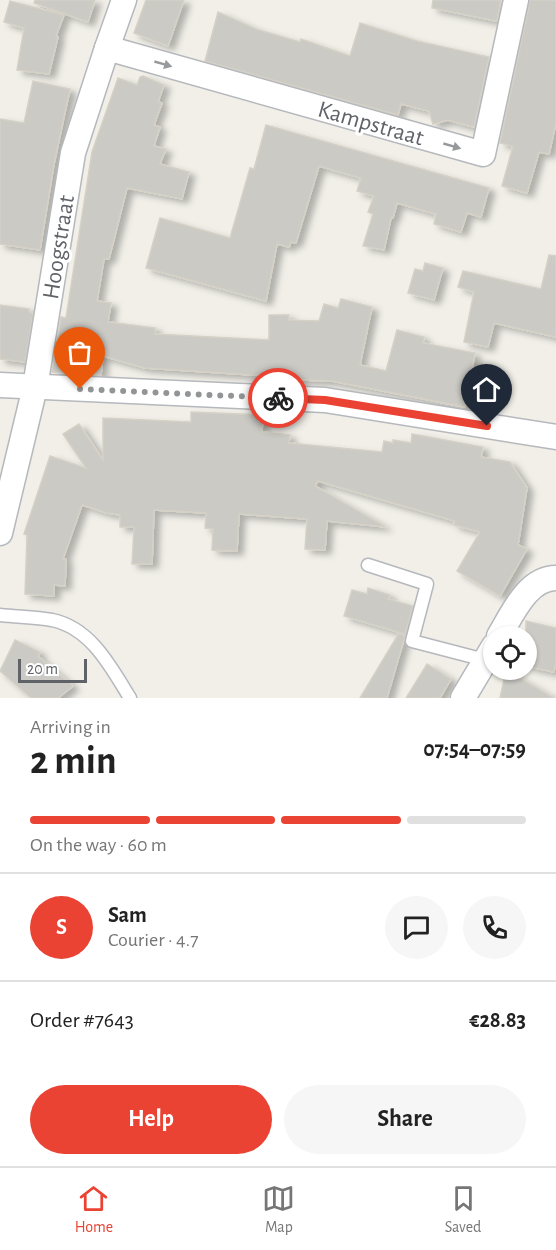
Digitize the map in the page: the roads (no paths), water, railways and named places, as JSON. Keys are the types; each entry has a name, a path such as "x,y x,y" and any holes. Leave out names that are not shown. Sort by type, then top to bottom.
{"street":[{"name":"Hoogstraat","path":"0,532 35,387 73,153 106,48 124,0"},
{"name":"Kampstraat","path":"106,48 483,154 516,0"},
{"path":"0,385 325,400 556,437"},
{"path":"505,626 523,595 547,578 556,578"},
{"path":"463,698 483,663"}],"lane":[{"path":"368,565 427,584 412,641 483,652"},
{"path":"0,615 54,620 84,635 106,658 130,698"}]}
